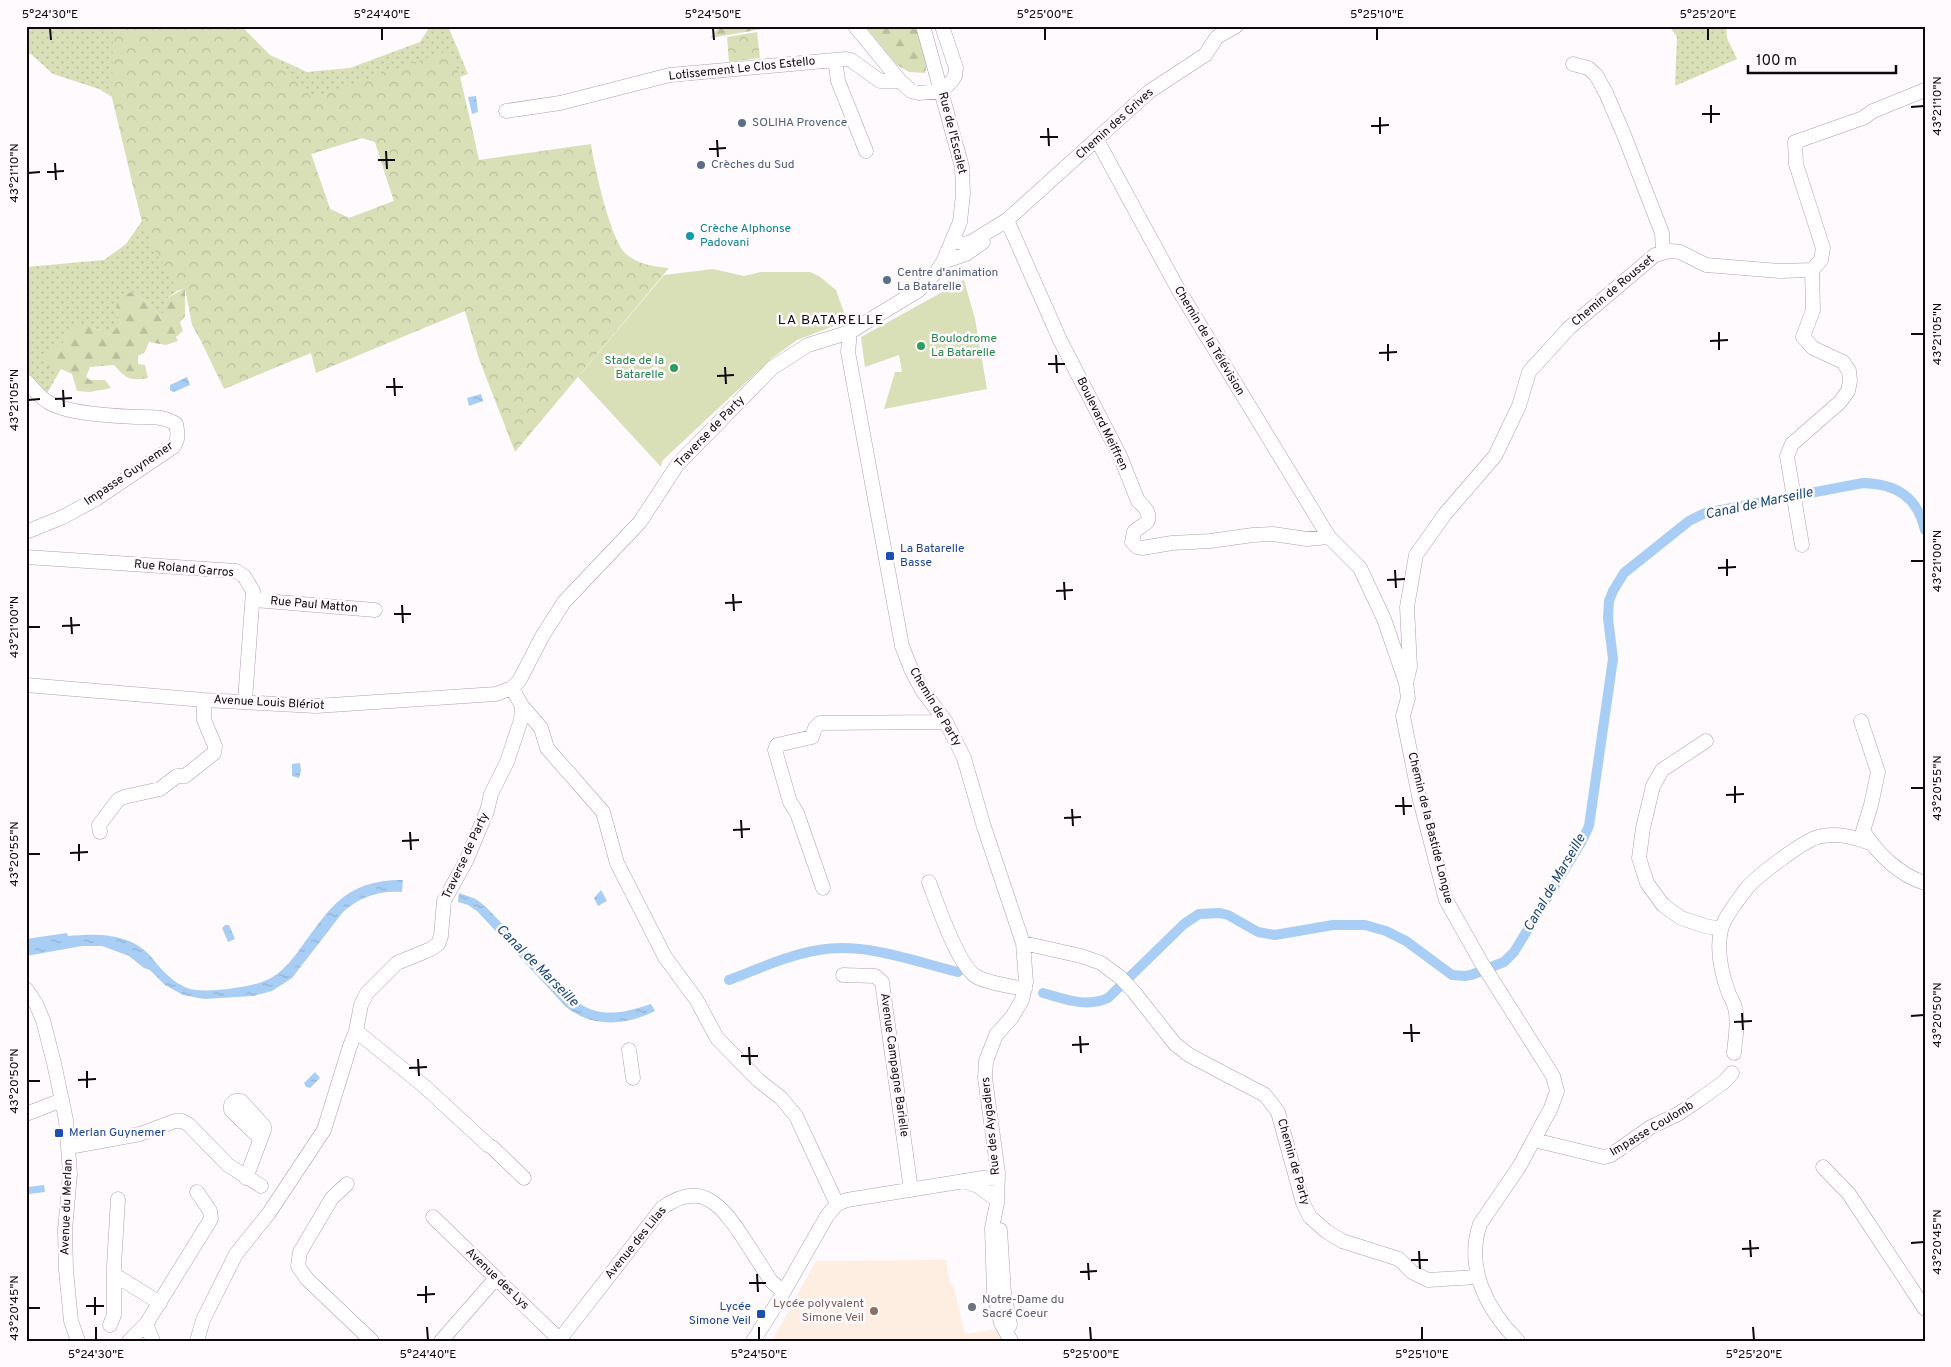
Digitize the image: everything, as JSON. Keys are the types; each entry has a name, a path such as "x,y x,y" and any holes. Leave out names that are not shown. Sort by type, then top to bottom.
{"street":[{"path":"855,26 900,81"},
{"name":"Rue de l'Escalet","path":"923,26 964,181 960,222 952,241"},
{"path":"941,90 951,82 955,76 956,68 942,26"},
{"name":"Chemin des Grives","path":"943,262 966,254 979,245 1150,91 1205,55 1217,37 1236,26"},
{"path":"835,60 838,81 866,151"},
{"name":"Lotissement Le Clos Estello","path":"506,112 560,102 670,75 835,60 851,60 880,81 900,81 911,91 919,93 941,90"},
{"path":"1573,64 1588,68 1596,75 1606,93 1662,233 1663,252"},
{"path":"1802,545 1787,456 1788,449 1840,402 1848,391 1850,381 1849,371 1843,362 1813,348 1803,337 1813,310 1812,270 1821,260 1823,248 1796,164 1795,142 1862,118 1873,111 1925,90"},
{"name":"Chemin de la Télévision","path":"1097,140 1178,289 1329,537"},
{"name":"Chemin des Grives","path":"952,241 966,244 1002,223"},
{"name":"Boulevard Meiffren","path":"1002,223 1116,448 1138,501 1144,505 1148,517 1146,522 1132,536 1132,542 1137,547 1272,534 1307,539 1329,537"},
{"path":"850,332 919,290 937,271 952,241"},
{"name":"Chemin de Rousset","path":"1406,682 1410,667 1407,608 1416,555 1445,514 1495,456 1519,406 1530,372 1569,328 1655,255 1670,250 1680,252 1706,265 1780,271 1812,270"},
{"name":"Traverse de Party","path":"512,688 519,680 543,635 564,602 640,522 678,464 772,368 808,345 850,332"},
{"name":"Chemin de Party","path":"850,332 848,352 902,646 922,690 946,722 964,758 984,827 1023,943 1081,956 1101,963 1121,978 1134,992 1175,1044 1189,1054 1265,1095 1278,1112 1303,1203 1310,1218 1326,1232 1342,1241 1399,1259 1412,1272 1428,1280 1477,1277"},
{"name":"Impasse Guynemer","path":"26,381 48,402 59,407 69,410 125,416 168,418 176,424 178,434 177,441 173,447 96,499 63,517 26,532"},
{"name":"Chemin de la Bastide Longue","path":"1329,537 1360,568 1368,583 1384,619 1406,682 1408,698 1403,716 1419,796 1446,900 1489,976 1553,1076 1557,1091 1552,1108 1519,1167 1480,1224 1478,1231 1477,1277 1495,1313 1518,1341"},
{"name":"Rue Roland Garros","path":"26,557 236,571 244,576 253,591 245,701"},
{"name":"Rue Paul Matton","path":"253,600 375,610"},
{"name":"Avenue Louis Blériot","path":"26,685 204,700 316,706 496,694 512,688"},
{"path":"512,688 522,706 541,728 547,748 603,812 617,863 665,956 696,999 717,1038 758,1080 781,1098 796,1116 836,1204"},
{"path":"100,832 99,825 118,800 124,796 160,789 177,776 185,776 214,753 214,746 204,720 204,700"},
{"name":"Traverse de Party","path":"197,1341 203,1320 216,1290 236,1254 248,1242 269,1213 324,1130 356,1031 361,1005 367,993 397,963 431,949 438,944 441,936 444,901 466,861 487,811 491,794 507,762 521,720 522,706"},
{"path":"1861,721 1878,772 1863,832 1870,843 1901,872 1925,883"},
{"path":"823,888 797,813 790,802 775,750 777,745 812,737 815,728 820,723 946,722"},
{"path":"1706,741 1662,770 1653,786 1639,858 1647,882 1664,906 1681,918 1721,929"},
{"path":"1734,1054 1735,1008 1721,962 1721,929 1748,887 1775,865 1808,842 1819,837 1849,835 1870,843"},
{"path":"929,882 949,934 965,963 975,976 1024,990 1023,943"},
{"name":"Avenue Campagne Barielle","path":"843,974 875,976 882,982 911,1190"},
{"name":"Avenue du Merlan","path":"26,989 36,1004 43,1020 62,1100 70,1174 65,1245 71,1321 78,1341"},
{"name":"Rue des Aygadiers","path":"1012,1341 1001,1323 994,1293 992,1228 997,1200 997,1162 985,1078 986,1061 996,1035 1012,1017 1024,990"},
{"path":"356,1031 424,1086 524,1178"},
{"path":"629,1050 633,1078"},
{"name":"Impasse Coulomb","path":"1534,1140 1611,1156 1651,1127 1678,1114 1699,1100 1724,1082 1732,1073"},
{"path":"26,1114 62,1100"},
{"path":"68,1148 140,1134 168,1123 182,1121 189,1125 222,1160 246,1178 261,1186"},
{"path":"246,1178 261,1139"},
{"path":"1822,1167 1849,1194 1925,1309"},
{"path":"753,1341 836,1204 852,1198 983,1178 997,1179"},
{"path":"962,1181 978,1186 997,1200"},
{"path":"347,1184 332,1198 300,1252 298,1266 307,1280 372,1341"},
{"path":"129,1341 146,1324 211,1219 210,1211 197,1192"},
{"name":"Avenue des Lilas","path":"560,1340 662,1208 672,1200 683,1197 705,1198 722,1208 771,1281 778,1287 785,1289"},
{"path":"110,1325 114,1315 118,1199"},
{"name":"Avenue des Lys","path":"433,1217 560,1340"},
{"name":"Traverse de Party","path":"202,1341 222,1293 248,1242"},
{"path":"114,1275 160,1303"},
{"path":"441,1341 496,1278"},
{"path":"146,1324 153,1341"}],"shaded area":[{"name":"Lycée polyvalent Simone Veil","path":"946,1260 950,1284 953,1284 965,1334 997,1329 1002,1341 772,1341 816,1261"}],"green space":[{"path":"26,26 241,26 270,55 307,72 350,68 420,42 430,26 448,26 468,74 460,77 476,146 440,199 376,208 394,201 375,142 362,138 311,154 330,209 349,218 369,211 177,291 166,299 162,320 148,303 130,292 116,313 121,323 109,335 92,327 66,341 45,356 49,367 61,369 47,393 26,371 26,267 104,260 126,244 142,221 112,97 99,89 53,74 31,54 26,54"},
{"path":"113,26 241,26 312,98 450,50 460,77 479,160 591,144 604,202 620,246 626,254 641,263 669,268 515,452 479,359 465,311 316,373 311,353 224,389 192,325 185,288 177,291 151,244 142,221 112,97","holes":["362,138 375,142 394,201 349,218 330,209 311,154"]},
{"path":"720,26 780,26 710,38"},
{"path":"865,26 930,26 933,35 925,73 909,72 897,65"},
{"path":"1669,26 1726,26 1727,38 1737,59 1675,86 1677,37"},
{"path":"757,32 760,58 729,62 727,37"},
{"name":"Stade de la Batarelle","path":"713,269 744,276 761,272 810,272 819,276 836,290 847,321 797,340 771,359 662,461 661,467 578,377 664,275"},
{"name":"Boulodrome La Batarelle","path":"964,280 975,319 987,389 884,409 895,372 902,372 899,355 865,367 861,337"},
{"path":"185,288 185,316 180,322 183,331 176,337 178,341 166,345 149,342 145,352 138,356 138,364 145,365 148,378 129,378 114,365 90,367 86,377 90,380 105,380 111,388 90,392 77,391 72,374 61,369 49,368 44,356 66,341 66,334 72,326 92,327 109,335 121,323 116,313 117,303 130,292 148,303 161,319 166,299"}],"water":[{"path":"476,96 478,112 472,114 468,97"},
{"path":"187,377 190,385 174,392 170,390 170,385"},
{"path":"481,394 483,401 469,406 467,398"},
{"path":"300,763 301,771 299,778 292,776 292,764"},
{"path":"403,880 402,892 378,893 349,907 343,912 292,978 272,991 253,996 204,999 183,995 165,985 150,970 144,968 129,956 102,946 82,946 26,956 26,939 67,933 68,936 102,935 125,940 145,950 168,976 187,988 194,990 223,990 243,987 265,981 280,971 293,958 339,900 366,885 383,881"},
{"path":"601,890 607,901 598,906 594,898"},
{"path":"459,893 476,899 486,907 574,999 583,1006 592,1010 611,1013 651,1004 655,1011 621,1022 598,1021 576,1014 566,1007 477,911 468,905 458,902"},
{"path":"225,925 229,925 235,939 228,942 222,928"},
{"path":"315,1072 320,1078 310,1088 306,1087 304,1083"},
{"path":"44,1185 45,1192 29,1194 28,1187"}],"waterway":[{"name":"Canal de Marseille","path":"1043,993 1067,1000 1084,1002 1100,1001 1108,998 1184,924 1199,914 1220,913 1228,915 1258,932 1275,935 1333,925 1365,925 1386,931 1406,941 1452,975 1471,975 1504,962 1514,952 1582,841 1589,826 1613,659 1608,618 1609,601 1624,573 1689,521 1705,513 1863,483 1895,489 1911,500 1917,508 1925,530"},
{"name":"Canal de Marseille","path":"729,980 796,955 836,948 889,954 958,972"}],"place":[{"name":"SOLIHA Provence","path":"742,123"},
{"name":"Crèches du Sud","path":"701,165"},
{"name":"Crèche Alphonse Padovani","path":"690,236"},
{"name":"Centre d'animation La Batarelle","path":"887,280"},
{"name":"Boulodrome La Batarelle","path":"921,346"},
{"name":"Stade de la Batarelle","path":"674,368"},
{"name":"La Batarelle Basse","path":"890,556"},
{"name":"Merlan Guynemer","path":"59,1133"},
{"name":"Notre-Dame du Sacré Coeur","path":"972,1307"},
{"name":"Lycée polyvalent Simone Veil","path":"874,1311"},
{"name":"Lycée Simone Veil","path":"761,1314"}],"district":[{"name":"LA BATARELLE","path":"831,320"}]}
